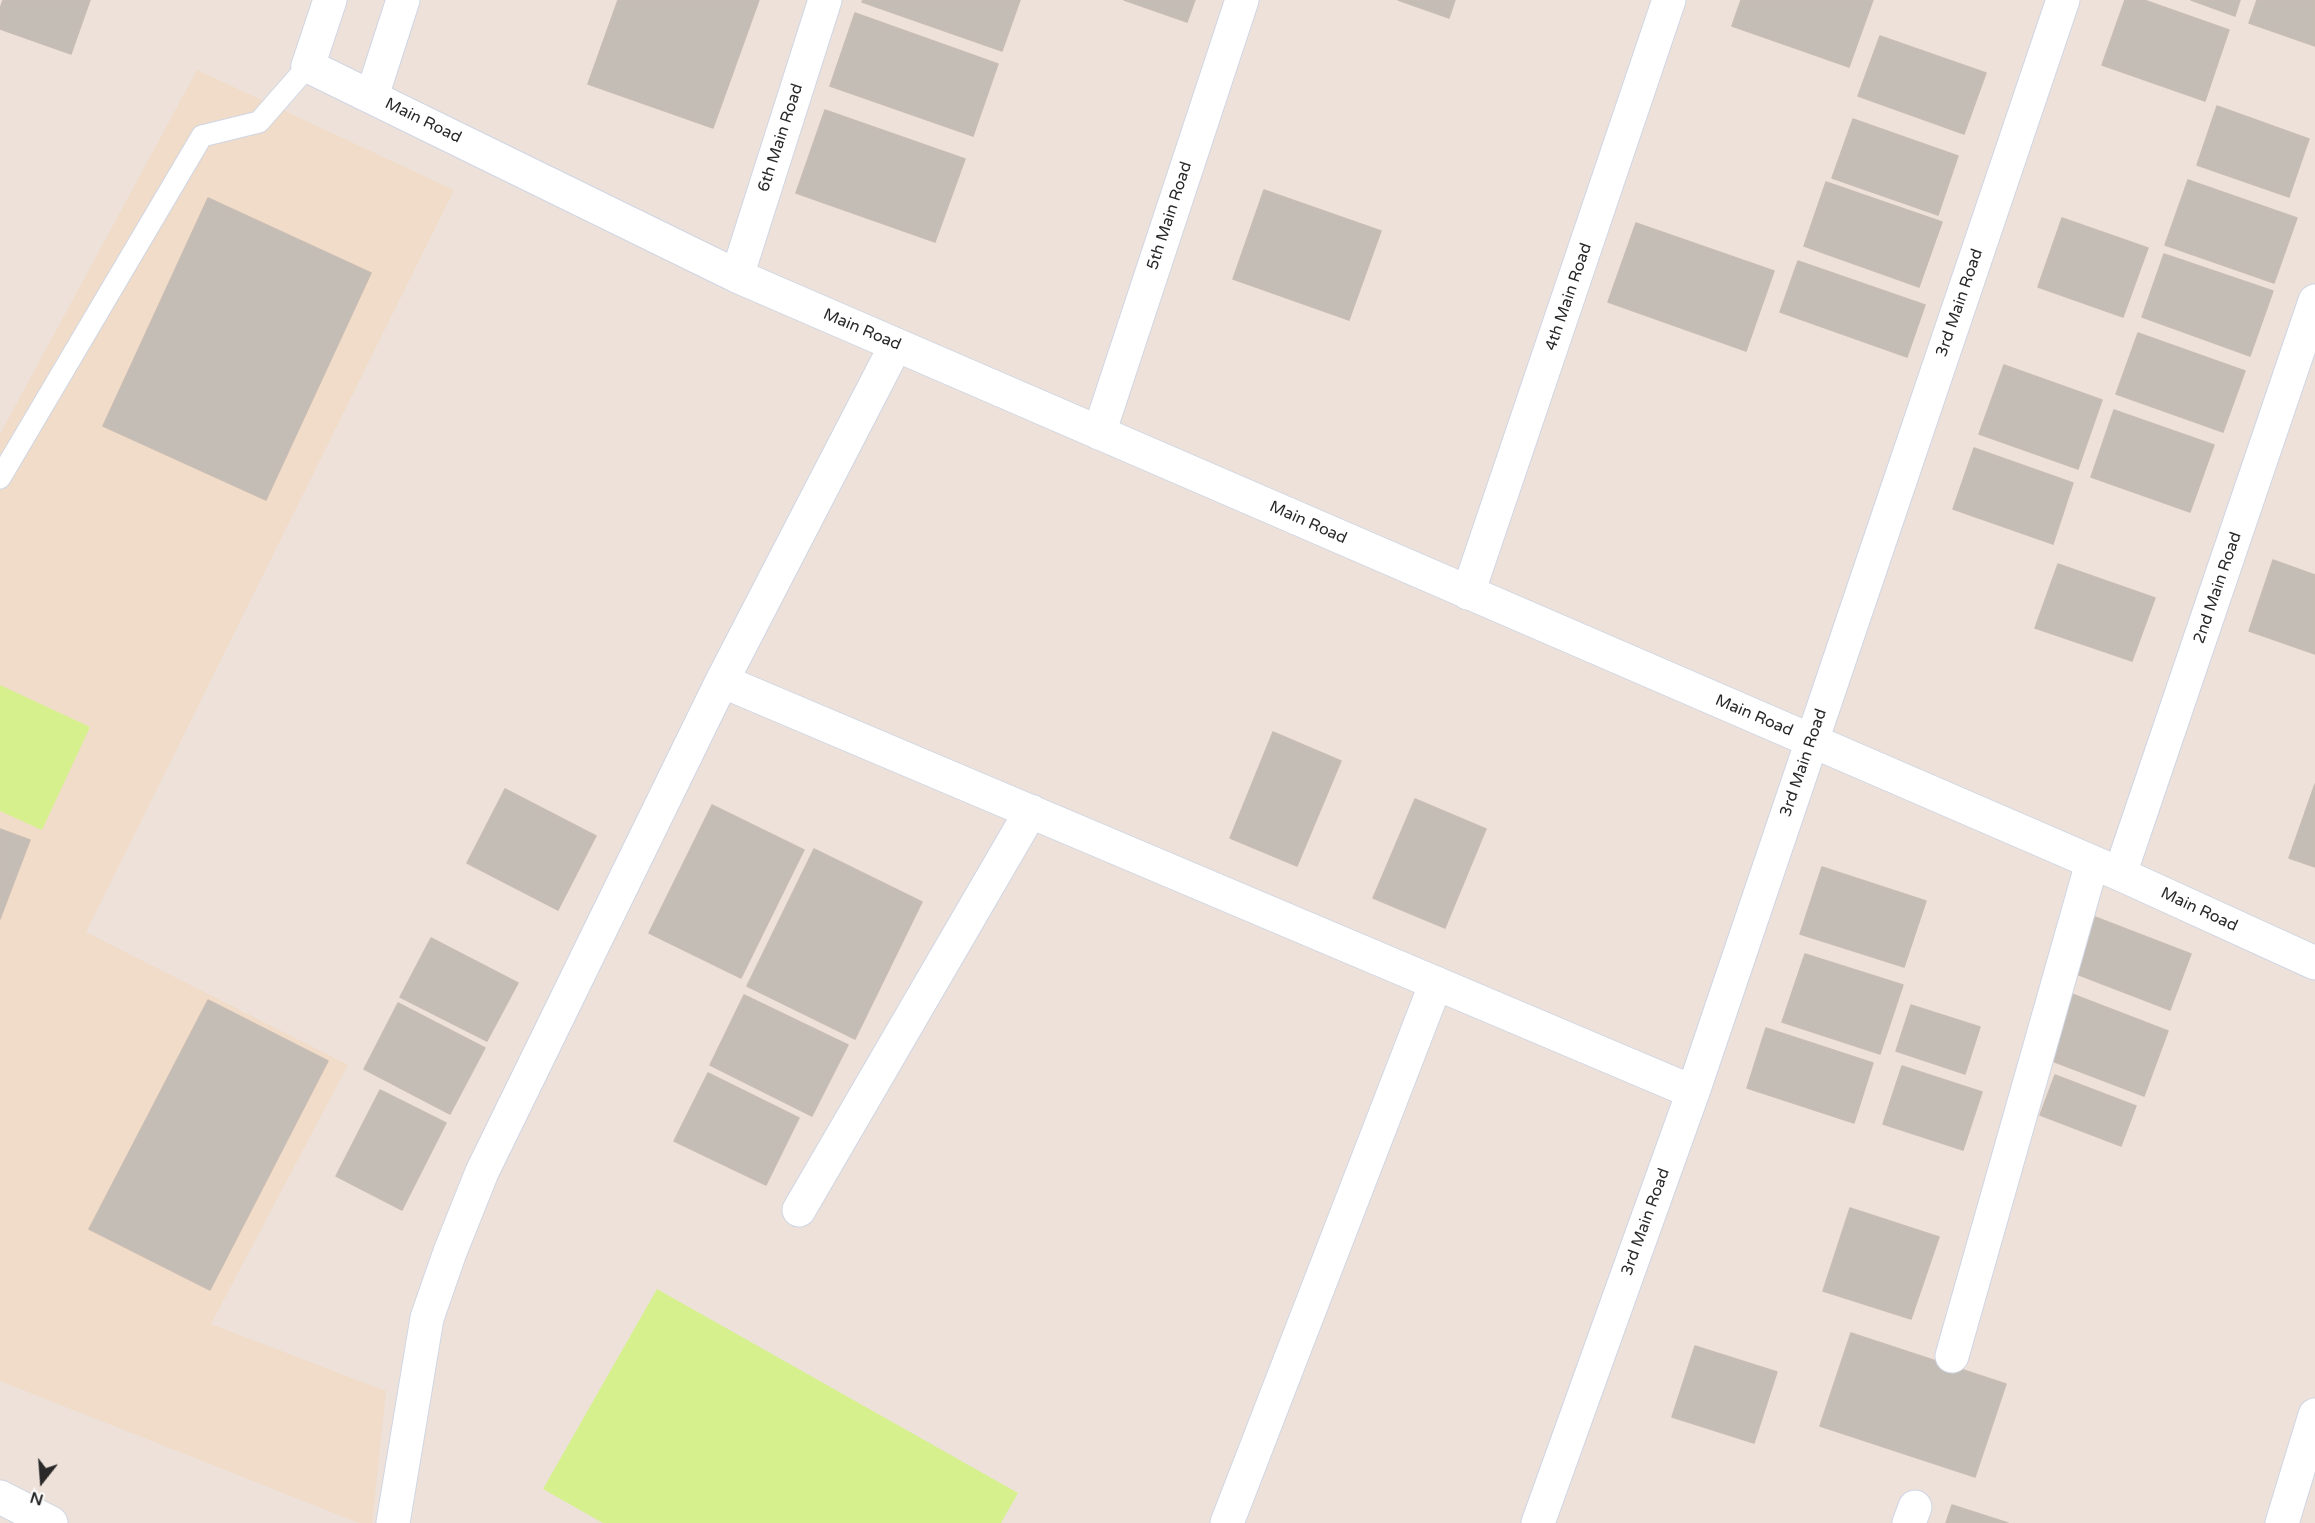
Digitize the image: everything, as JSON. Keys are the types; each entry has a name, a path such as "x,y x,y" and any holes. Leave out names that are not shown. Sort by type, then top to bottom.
{"street":[{"path":"308,66 330,0"},
{"path":"372,96 403,0"},
{"name":"6th Main Road","path":"737,276 825,0"},
{"name":"5th Main Road","path":"1099,433 1242,0"},
{"name":"4th Main Road","path":"1468,593 1669,0"},
{"name":"3rd Main Road","path":"1538,1523 1693,1092 2063,0"},
{"name":"Main Road","path":"308,66 737,276 2106,869 2315,963"},
{"name":"2nd Main Road","path":"1952,1356 2106,869 2315,301"},
{"path":"393,1523 427,1318 482,1172 722,681 896,345"},
{"path":"722,681 1693,1092"},
{"path":"800,1210 1031,811"},
{"path":"1227,1523 1436,982"},
{"path":"2282,1523 2315,1415"},
{"path":"0,1497 51,1523"}],"lane":[{"path":"0,478 202,136 259,122 308,66"}],"shaded area":[{"path":"197,70 454,190 86,932 348,1065 211,1324 386,1391 372,1523 359,1523 0,1381 0,434"}],"green space":[{"path":"0,685 90,727 42,830 0,811"},
{"path":"657,1289 1018,1493 1001,1523 603,1523 543,1489"}],"building":[{"path":"3,0 90,0 71,54 0,29 0,9"},
{"path":"618,0 759,0 713,128 588,84"},
{"path":"863,0 1020,0 1002,51 862,2"},
{"path":"1124,0 1195,0 1187,22"},
{"path":"1398,0 1455,0 1449,18"},
{"path":"1741,0 1873,0 1849,67 1732,26"},
{"path":"2125,0 2144,0 2229,30 2205,101 2102,65"},
{"path":"2191,0 2240,0 2235,16"},
{"path":"2257,0 2315,0 2315,46 2249,23"},
{"path":"855,13 998,64 973,136 830,86"},
{"path":"1880,36 1986,73 1964,134 1858,96"},
{"path":"2217,106 2309,139 2289,197 2197,165"},
{"path":"825,110 965,159 935,242 796,193"},
{"path":"1853,119 1958,156 1938,215 1832,178"},
{"path":"2188,180 2297,218 2274,283 2165,245"},
{"path":"1826,182 1942,222 1919,287 1804,246"},
{"path":"1264,190 1381,231 1349,320 1233,279"},
{"path":"208,198 371,273 266,500 103,426"},
{"path":"2062,218 2148,248 2123,317 2038,287"},
{"path":"1636,223 1774,271 1746,351 1608,302"},
{"path":"2164,254 2273,291 2250,356 2142,317"},
{"path":"1798,261 1925,305 1907,357 1780,312"},
{"path":"2138,333 2245,371 2223,432 2116,394"},
{"path":"2004,365 2102,400 2078,469 1979,434"},
{"path":"2114,410 2214,445 2190,512 2091,477"},
{"path":"1974,448 2073,483 2053,544 1953,509"},
{"path":"2273,560 2315,575 2315,654 2249,631"},
{"path":"2058,564 2155,598 2132,661 2035,628"},
{"path":"1273,732 1341,761 1297,866 1230,838"},
{"path":"2315,784 2315,867 2289,858"},
{"path":"505,789 596,836 558,910 467,863"},
{"path":"1415,799 1486,829 1445,928 1373,898"},
{"path":"712,805 804,850 741,978 649,933"},
{"path":"0,829 30,840 0,919"},
{"path":"814,849 922,902 855,1039 747,986"},
{"path":"1822,867 1926,901 1904,967 1800,934"},
{"path":"2095,917 2191,954 2170,1010 2074,973"},
{"path":"431,938 518,983 487,1041 400,997"},
{"path":"1805,954 1903,985 1880,1054 1782,1022"},
{"path":"2072,994 2168,1031 2144,1096 2047,1059"},
{"path":"744,995 848,1045 812,1116 710,1065"},
{"path":"208,1000 328,1061 210,1290 89,1229"},
{"path":"398,1003 485,1048 450,1114 364,1069"},
{"path":"1911,1005 1980,1027 1965,1074 1896,1051"},
{"path":"1766,1028 1873,1063 1854,1123 1747,1088"},
{"path":"1902,1066 1982,1092 1963,1150 1883,1124"},
{"path":"708,1073 799,1118 766,1185 674,1141"},
{"path":"2055,1075 2136,1106 2121,1146 2040,1115"},
{"path":"380,1090 446,1123 402,1210 336,1176"},
{"path":"1850,1208 1939,1237 1911,1319 1823,1291"},
{"path":"1851,1333 2006,1384 1975,1477 1820,1426"},
{"path":"1695,1346 1777,1372 1754,1443 1672,1417"},
{"path":"1952,1505 2008,1523 1946,1523"}]}
